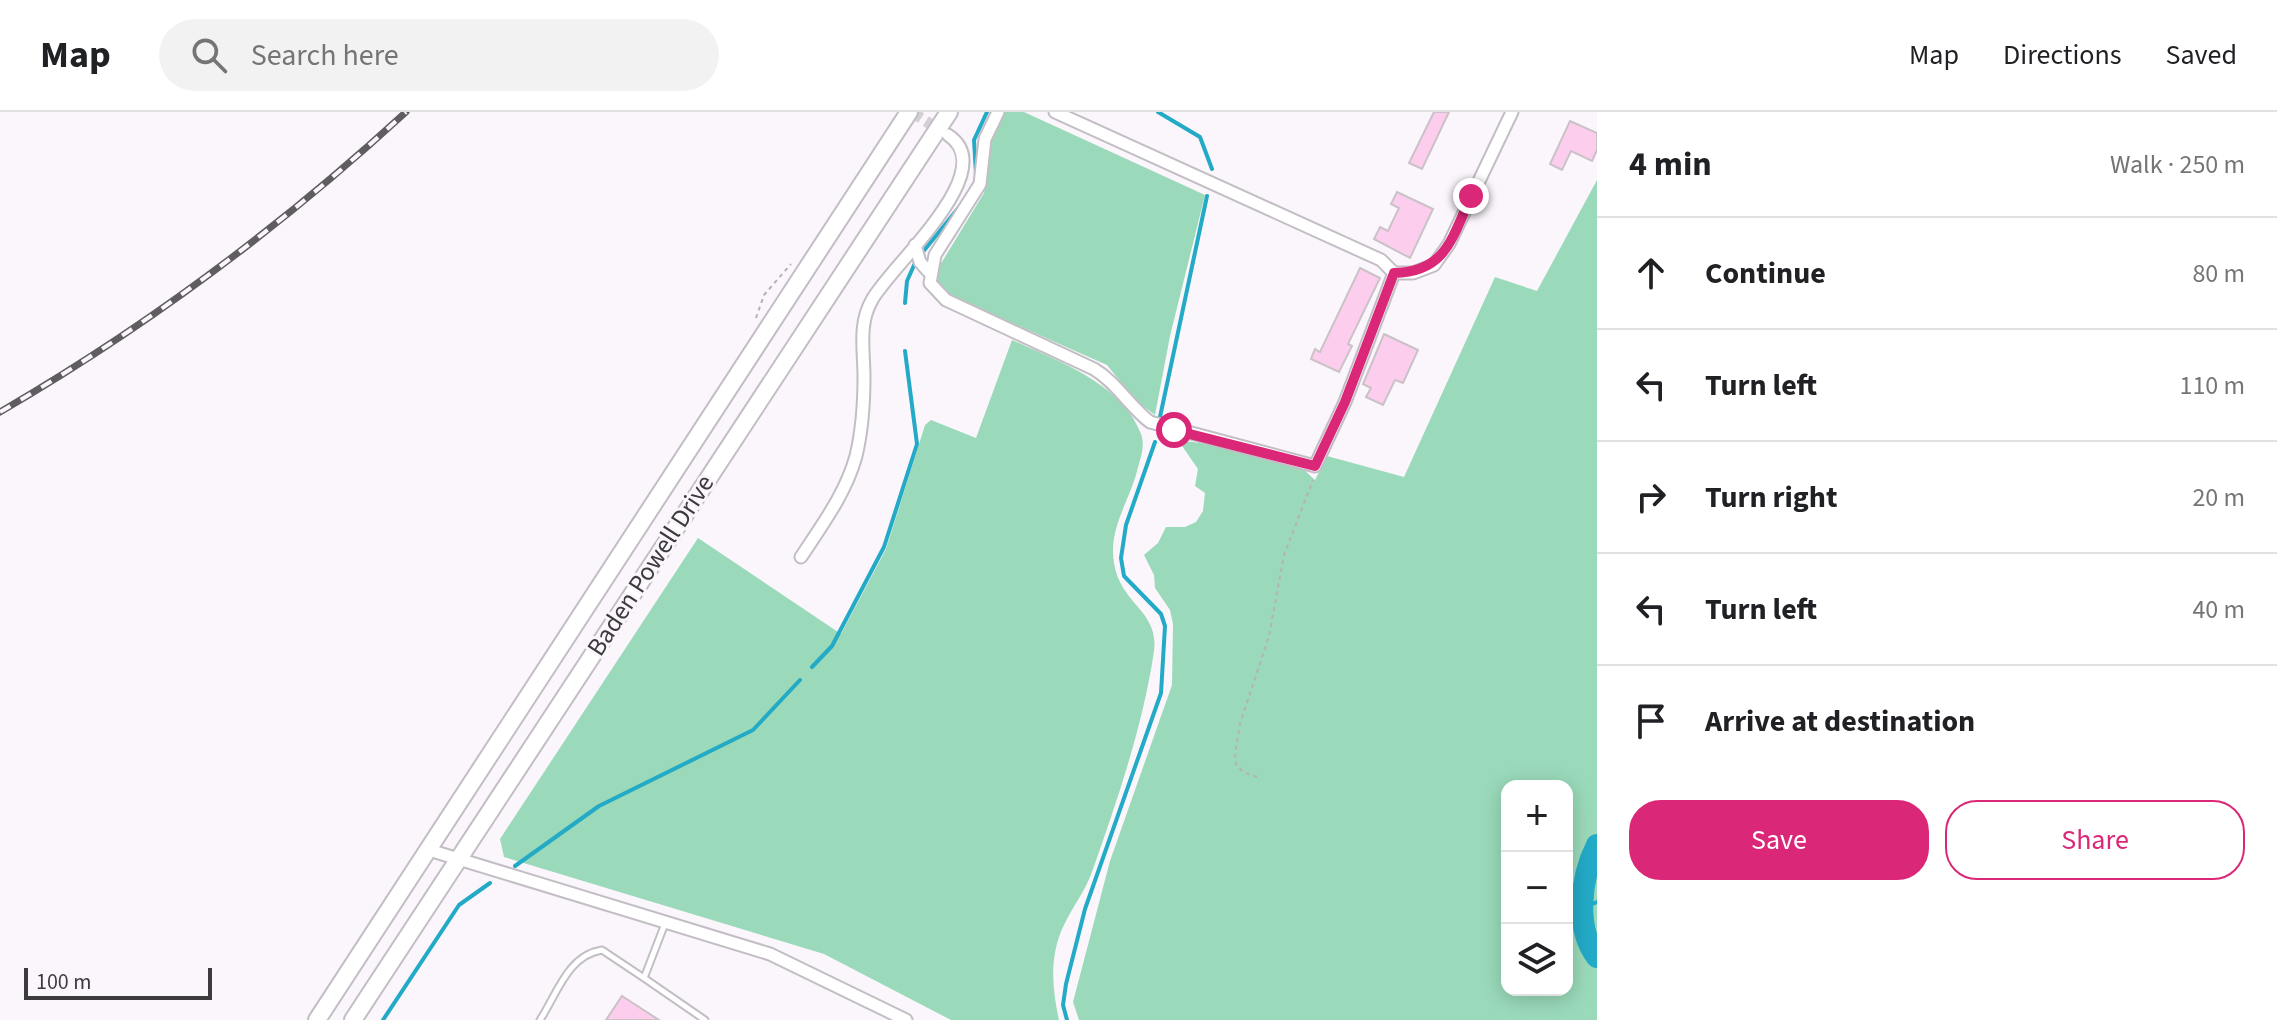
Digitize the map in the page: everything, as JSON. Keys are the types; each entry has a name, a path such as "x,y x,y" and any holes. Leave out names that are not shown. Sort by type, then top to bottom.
{"main road":[{"name":"Baden Powell Drive","path":"317,1020 909,112"},
{"name":"Baden Powell Drive","path":"353,1020 949,112"}],"street":[{"path":"998,112 985,139 980,184 935,255 929,272 930,283 946,300 1110,379 1134,410 1150,422 1315,466 1345,402 1394,273"},
{"path":"1055,112 1381,260 1394,273 1413,273 1434,265 1449,244 1512,112"},
{"path":"801,557 832,509 856,454 864,380 864,315 873,297 947,206 960,180 963,156 957,141 948,135"},
{"path":"915,245 920,262 929,272"},
{"path":"429,850 667,920 798,966 906,1020"}],"lane":[{"path":"644,978 667,920"},
{"path":"540,1020 573,964 591,952 602,950 705,1020"}],"path":[{"path":"1257,777 1243,772 1236,764 1240,724 1269,636 1284,555 1313,480 1315,466"}],"green space":[{"path":"1005,112 1024,112 1205,195 1170,336 1155,415 1136,401 1107,365 944,293 935,282 937,270 984,193 992,137"},
{"path":"1597,180 1597,1020 1079,1020 1073,1002 1110,861 1172,685 1173,624 1170,610 1155,588 1154,575 1144,555 1158,543 1166,527 1185,527 1196,522 1203,511 1205,493 1195,486 1198,469 1178,440 1229,447 1303,469 1315,480 1327,456 1404,477 1495,277 1537,291"},
{"path":"1012,340 1067,365 1104,388 1132,416 1143,444 1113,550 1120,582 1150,624 1154,651 1136,735 1111,818 1089,879 1059,936 1054,960 1054,984 1059,1020 951,1020 824,954 504,857 500,839 698,538 841,634 886,549 925,425 931,420 976,438"}],"building":[{"path":"1434,112 1449,112 1422,169 1409,163"},
{"path":"1570,121 1597,133 1597,150 1592,161 1571,151 1562,170 1550,164"},
{"path":"1397,192 1433,209 1410,258 1374,239 1380,227 1388,231 1399,208 1391,204"},
{"path":"1360,268 1380,278 1348,344 1352,346 1339,372 1311,359 1315,349 1320,352"},
{"path":"1384,334 1418,350 1403,383 1395,380 1383,405 1366,397 1371,388 1363,384"},
{"path":"622,996 659,1020 606,1020"}],"waterway":[{"path":"976,174 974,140 987,112"},
{"path":"1158,112 1200,137 1212,169"},
{"path":"1160,417 1207,196"},
{"path":"922,253 960,206"},
{"path":"905,303 907,281 915,263"},
{"path":"812,667 832,646 884,547 917,444 905,351"},
{"path":"1067,1020 1063,1005 1066,984 1085,909 1161,693 1165,626 1161,614 1124,576 1121,558 1126,525 1155,442"},
{"path":"515,866 599,806 753,730 800,680"},
{"path":"1597,845 1587,872 1582,902 1585,931 1597,957"},
{"path":"383,1020 459,905 490,883"},
{"path":"1581,908 1597,902"}],"tunnel":[{"path":"912,112 944,133"}],"railway":[{"path":"0,412 108,345 211,273 311,195 406,112"}],"route":[{"path":"1174,430 1242,446 1309,467 1315,466 1320,462 1345,402 1394,273 1413,273 1434,265 1449,244 1471,196"}]}
